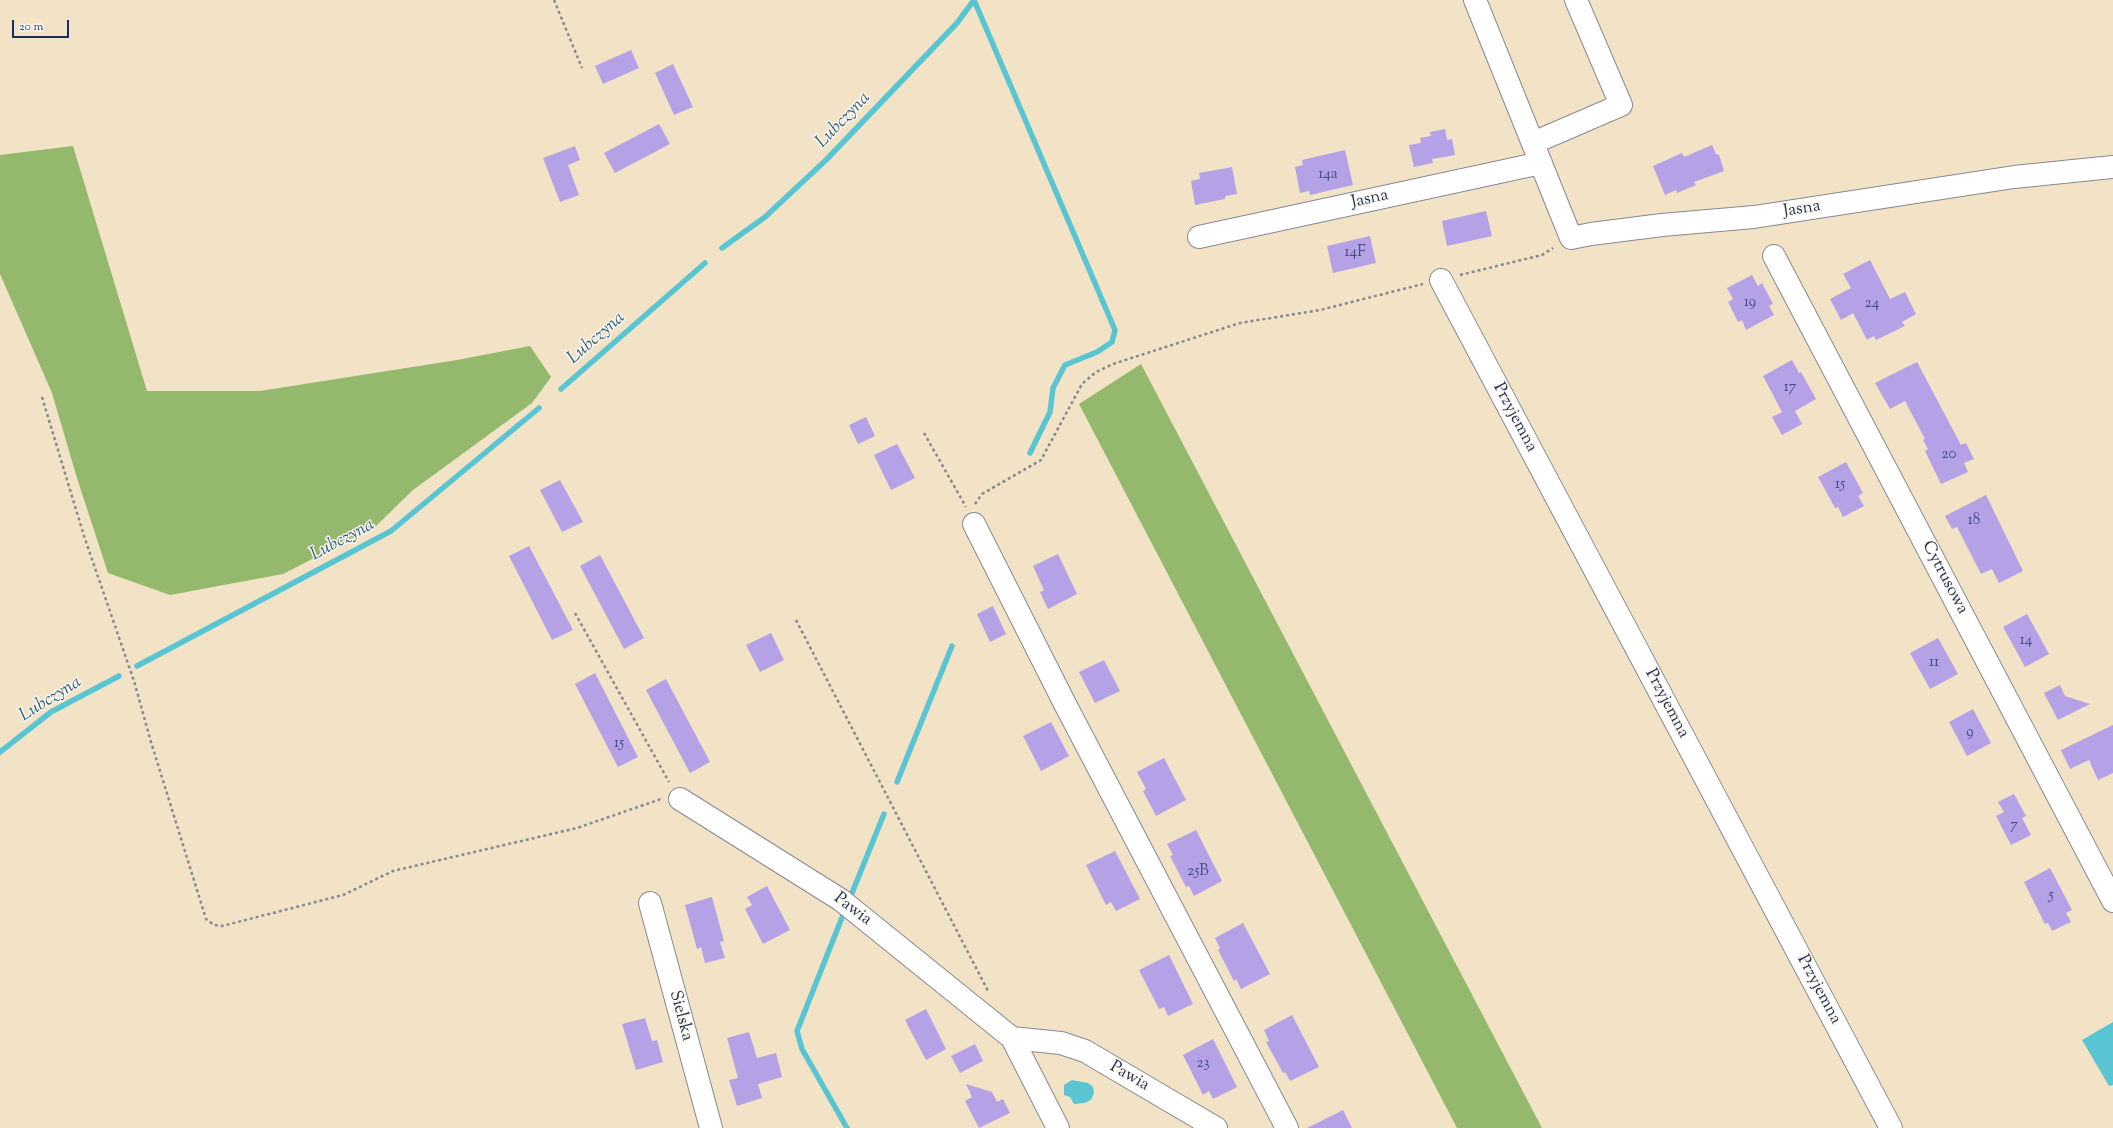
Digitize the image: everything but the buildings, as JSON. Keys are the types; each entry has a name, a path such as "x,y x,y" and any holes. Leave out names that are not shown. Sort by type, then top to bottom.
{"street":[{"path":"1475,0 1571,238"},
{"name":"Jasna","path":"1199,237 1537,153 1621,105 1576,0"},
{"name":"Jasna","path":"1571,238 1590,234 1662,225 1754,217 2014,177 2113,167"},
{"name":"Cytrusowa","path":"1774,256 2113,901"},
{"name":"Przyjemna","path":"1441,280 1891,1128"},
{"path":"972,520 1065,704 1287,1128"},
{"name":"Pawia","path":"678,797 840,900 1012,1038 1058,1128"},
{"name":"Sielska","path":"650,903 711,1128"},
{"name":"Pawia","path":"1012,1038 1061,1043 1085,1051 1216,1128"}],"path":[{"path":"554,0 582,68"},
{"path":"972,520 976,500 982,494 1041,460 1082,384 1096,372 1113,364 1240,323 1320,310 1441,280 1542,254 1571,238"},
{"path":"42,397 84,536 134,681 151,742 206,919 214,925 222,926 343,895 393,871 577,828 678,797 575,612"},
{"path":"924,433 972,520"},
{"path":"796,620 990,995"}],"green space":[{"path":"73,146 147,391 260,391 457,360 530,346 551,377 532,403 413,490 376,526 283,574 170,595 108,573 77,478 52,393 0,274 0,155"},
{"path":"1141,364 1542,1128 1457,1128 1079,404"}],"water":[{"path":"2113,1022 2113,1085 2109,1086 2082,1040"},
{"path":"1072,1080 1088,1083 1093,1087 1094,1093 1091,1100 1084,1103 1074,1104 1070,1097 1064,1095 1064,1085"}],"waterway":[{"path":"974,0 1115,330 1112,342 1097,352 1065,365 1053,388 1050,412 1030,453"},
{"name":"Lubczyna","path":"722,248 765,217 826,160 957,23 974,0"},
{"name":"Lubczyna","path":"561,389 705,263"},
{"name":"Lubczyna","path":"137,666 391,531 539,408"},
{"path":"897,782 952,646"},
{"name":"Lubczyna","path":"0,752 51,712 119,676"},
{"path":"852,893 884,814"},
{"path":"843,915 797,1031 802,1049 847,1128"}]}
